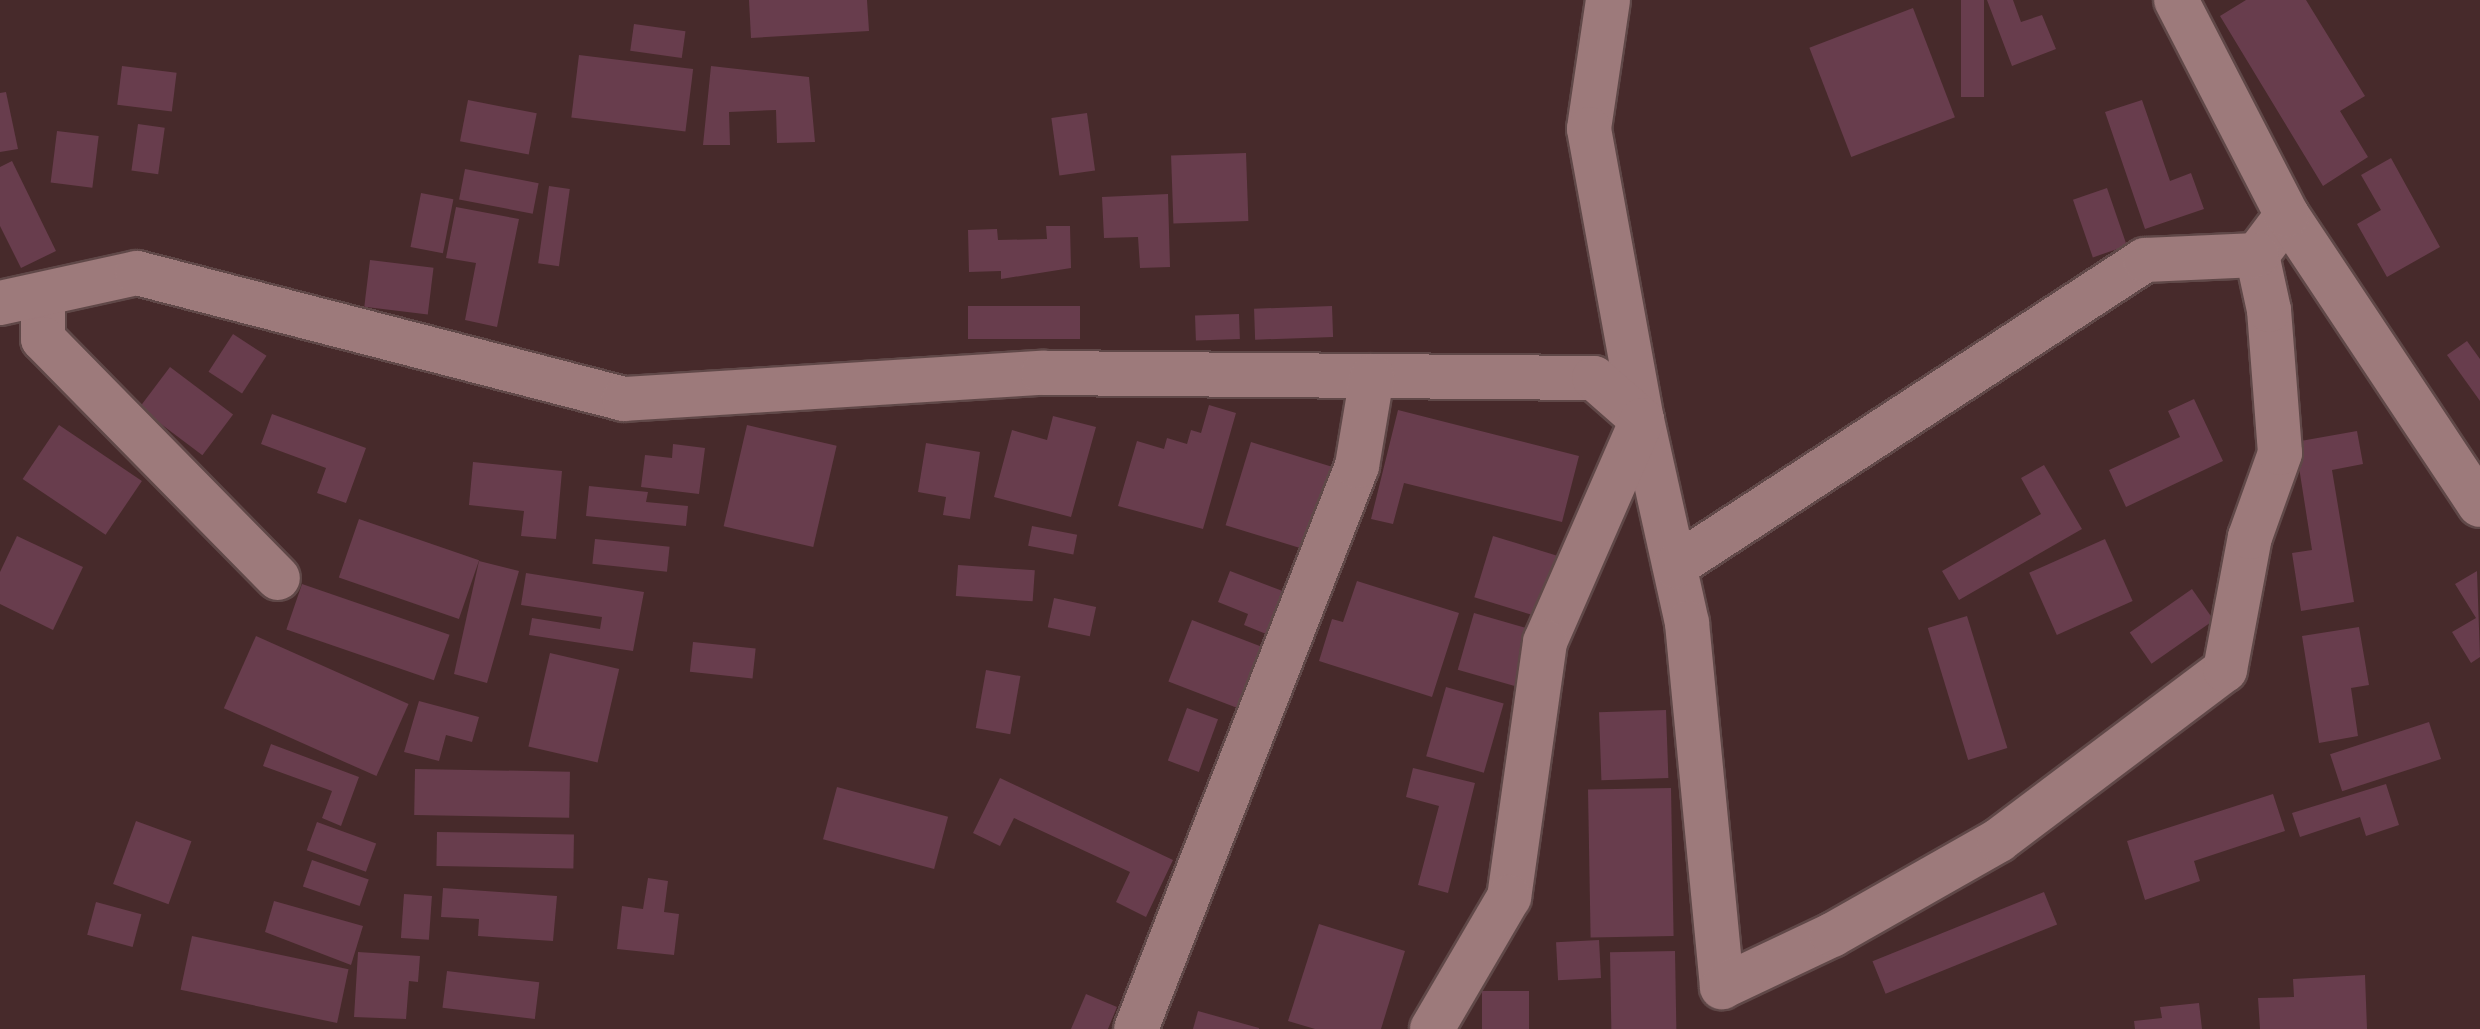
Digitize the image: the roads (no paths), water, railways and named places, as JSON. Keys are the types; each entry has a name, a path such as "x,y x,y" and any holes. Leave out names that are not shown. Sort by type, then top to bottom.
{"street":[{"path":"1608,0 1589,129 1642,420 1687,623 1722,987 1832,935 1999,840 2225,670 2250,537 2280,453 2269,310 2257,255 2287,215"},
{"path":"2176,0 2287,215 2480,505"},
{"path":"1675,566 2145,260 2257,255"},
{"path":"0,303 43,298 137,273 624,399 1043,373 1594,378 1642,420"},
{"path":"43,298 43,339 278,578"},
{"path":"1136,1029 1357,466 1372,376"},
{"path":"1432,1029 1509,897 1545,642 1642,420"}]}
